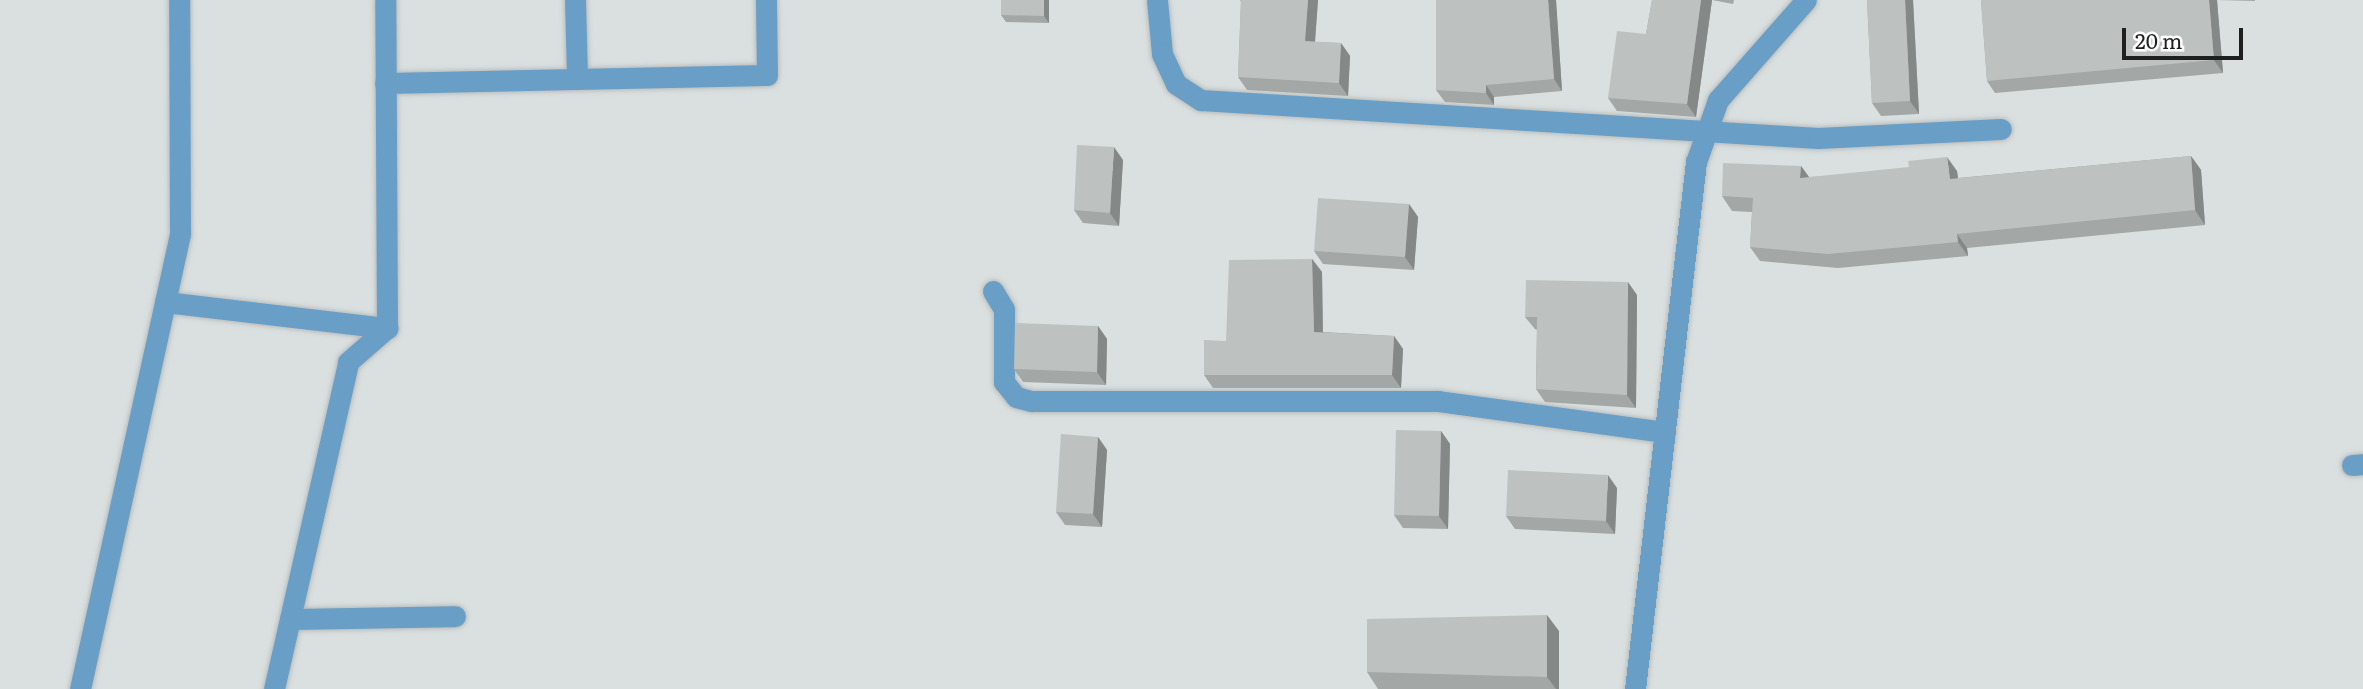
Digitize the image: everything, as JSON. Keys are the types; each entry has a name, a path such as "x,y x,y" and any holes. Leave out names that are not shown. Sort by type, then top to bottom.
{"street":[{"path":"80,689 180,234 179,0"},
{"path":"274,689 348,362 387,328 384,0"},
{"path":"575,0 577,79"},
{"path":"385,83 767,75 766,0"},
{"path":"1157,0 1162,54 1176,84 1201,100 1818,138 2001,129"},
{"path":"1635,689 1696,162 1704,131 1734,79 1806,0"},
{"path":"993,291 1004,309 1004,382 1016,397 1031,401 1438,401 1665,432"},
{"path":"165,302 387,328"},
{"path":"290,619 455,616"}],"building":[{"path":"1001,0 1044,0 1044,16 1001,15"},
{"path":"1241,0 1308,0 1305,41 1341,43 1339,83 1238,77"},
{"path":"1436,0 1548,0 1554,79 1486,85 1486,93 1436,90"},
{"path":"1652,0 1701,0 1687,104 1608,98 1617,31 1646,34"},
{"path":"1867,0 1905,0 1910,101 1872,103"},
{"path":"1981,0 2209,0 2214,60 1987,81"},
{"path":"1077,145 1114,147 1110,213 1074,210"},
{"path":"2191,156 2195,210 1957,234 1958,242 1828,254 1750,247 1753,198 1722,196 1723,163 1801,166 1800,178 1909,167 1908,161 1947,157 1950,179"},
{"path":"1318,198 1409,204 1405,257 1314,251"},
{"path":"1312,259 1314,332 1394,336 1392,375 1204,375 1204,340 1226,341 1229,260"},
{"path":"1526,280 1628,282 1627,395 1536,389 1537,317 1525,317"},
{"path":"1015,323 1098,326 1097,372 1014,369"},
{"path":"1396,430 1441,431 1439,516 1394,515"},
{"path":"1061,434 1098,437 1093,514 1056,512"},
{"path":"1508,470 1608,475 1606,521 1506,516"},
{"path":"1547,615 1547,677 1367,672 1367,619"}]}
